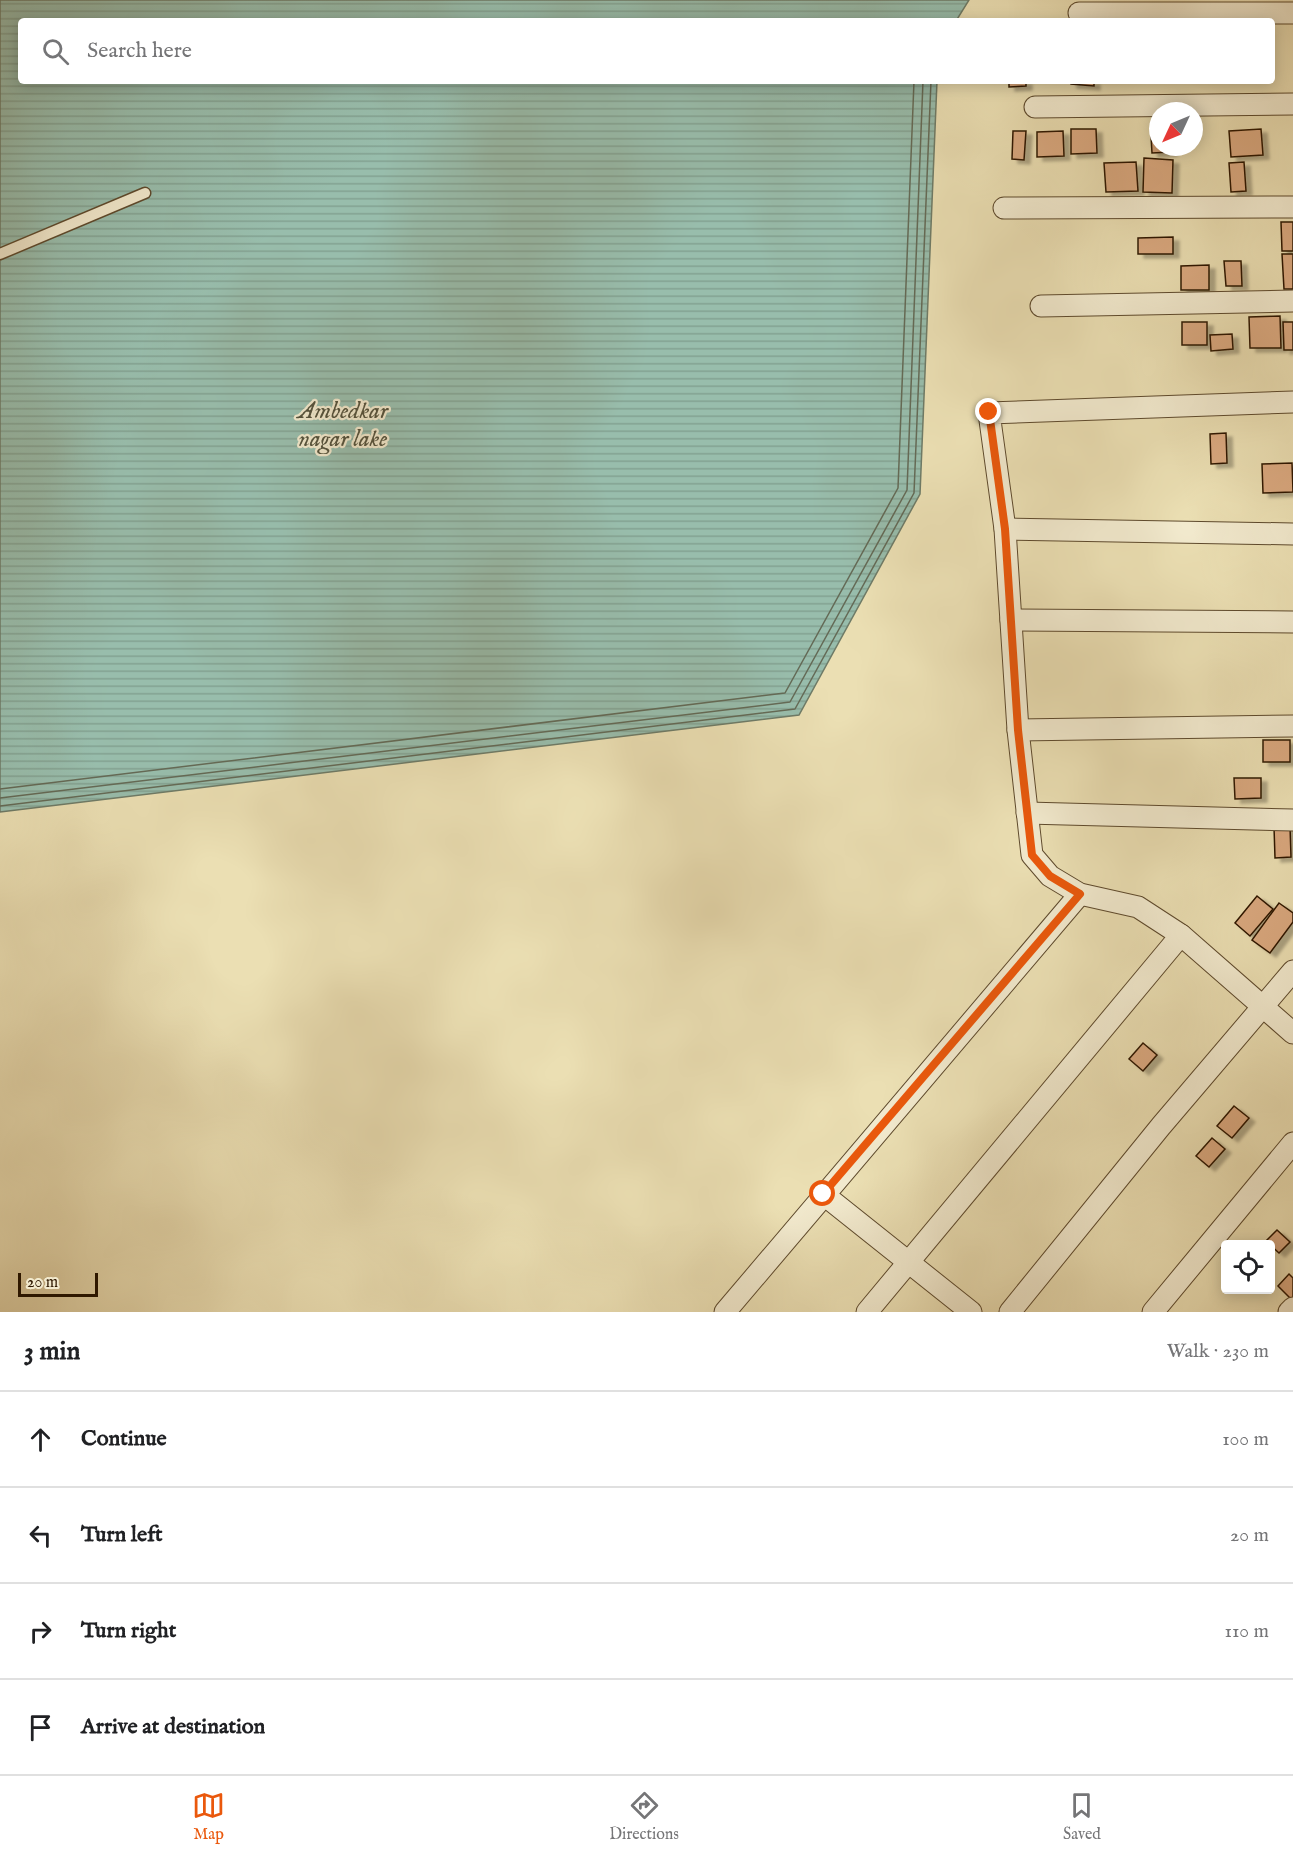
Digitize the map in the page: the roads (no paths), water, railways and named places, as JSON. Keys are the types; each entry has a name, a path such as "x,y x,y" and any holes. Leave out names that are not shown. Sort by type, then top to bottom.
{"street":[{"path":"1079,13 1293,13"},
{"path":"1035,107 1293,104"},
{"path":"1004,208 1293,207"},
{"path":"1041,306 1293,300"},
{"path":"1293,402 989,412 1005,529 1018,730 1032,855 1050,876 1080,894 1138,907 1181,935 1293,1033"},
{"path":"1005,529 1293,534"},
{"path":"1011,620 1293,622"},
{"path":"1018,730 1293,726"},
{"path":"1027,813 1293,820"},
{"path":"724,1312 1080,894"},
{"path":"867,1312 1181,935"},
{"path":"1010,1312 1262,1005 1293,971"},
{"path":"1153,1312 1293,1143"},
{"path":"823,1194 971,1312"},
{"path":"1289,1312 1293,1308"}],"lane":[{"path":"0,254 145,193"}],"water":[{"name":"Ambedkar nagar lake","path":"0,0 969,0 958,18 18,18 18,84 937,84 920,494 799,715 0,812"}]}
